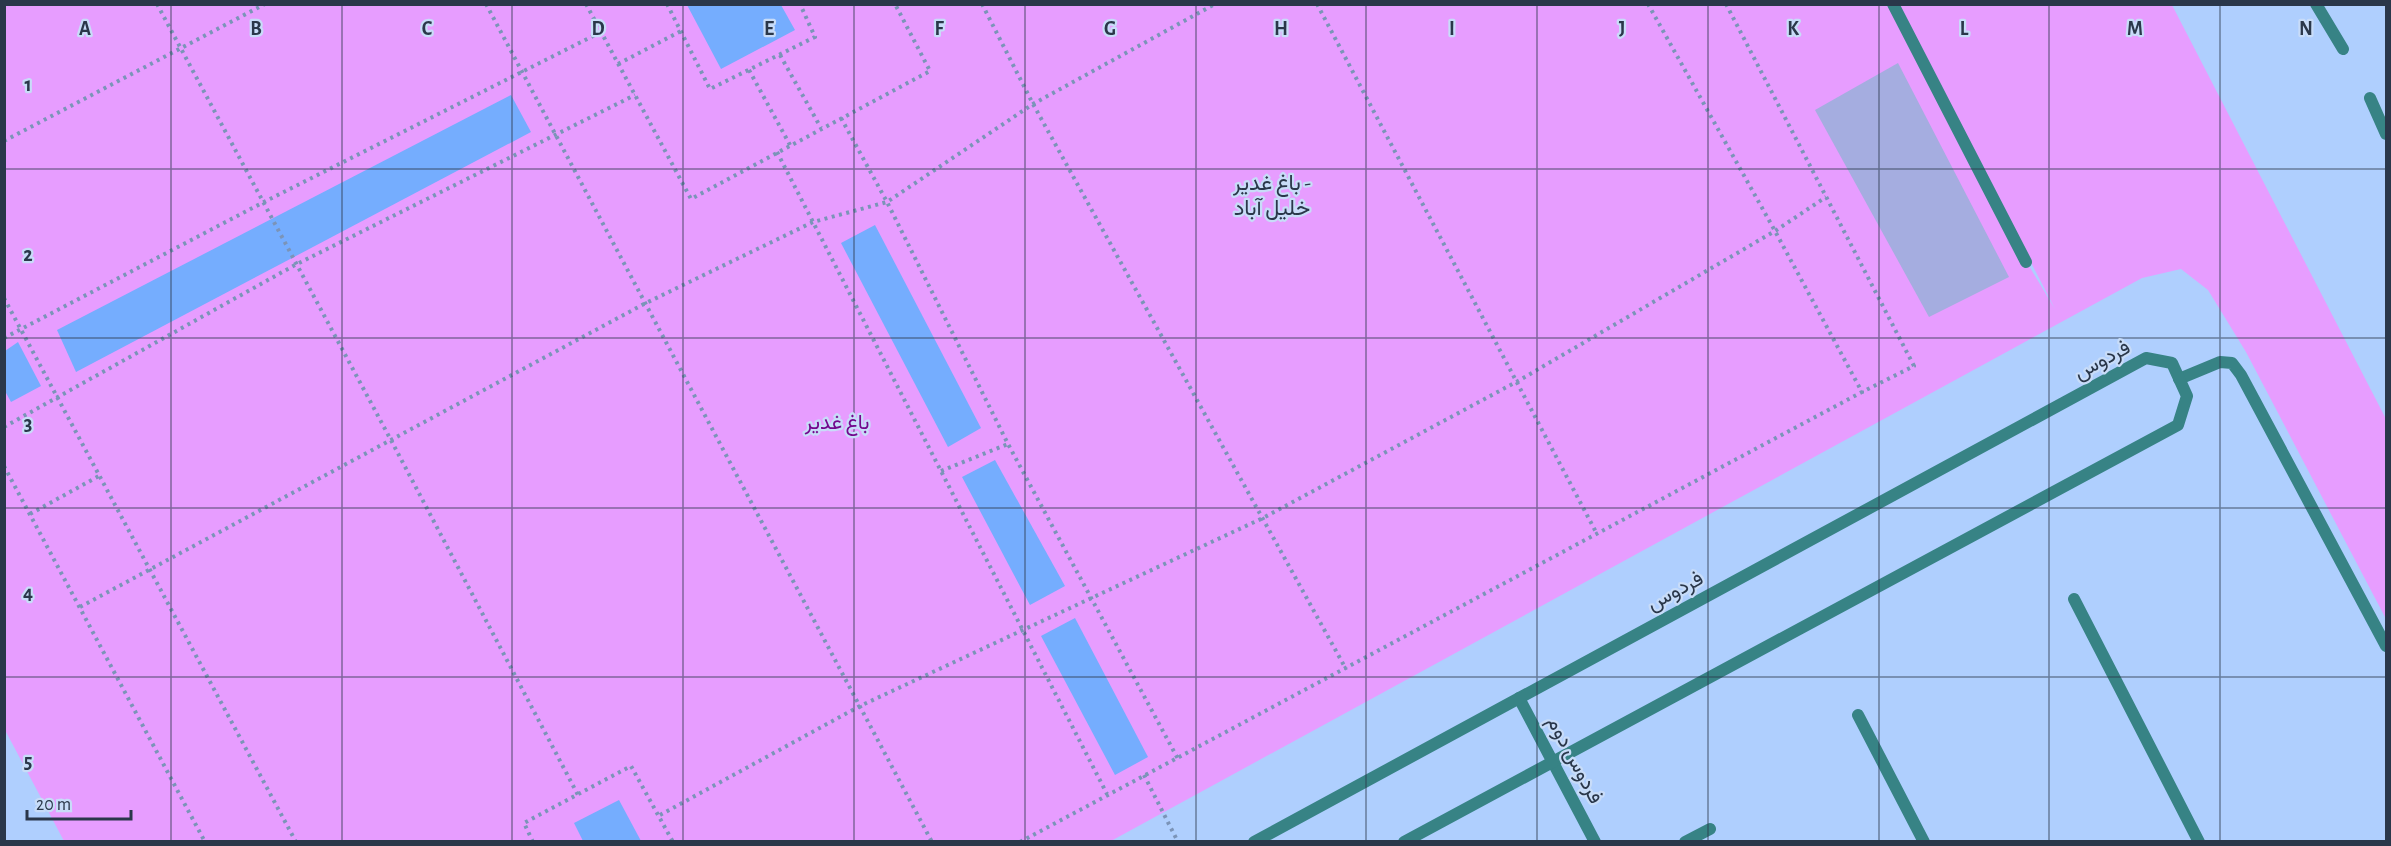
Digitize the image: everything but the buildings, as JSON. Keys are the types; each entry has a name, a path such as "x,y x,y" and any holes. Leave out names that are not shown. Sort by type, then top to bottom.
{"street":[{"path":"1893,4 2026,261"},
{"path":"2316,4 2343,49"},
{"path":"2370,98 2386,134"},
{"name":"فردوس","path":"1254,842 2146,358 2172,363 2179,379"},
{"path":"1404,842 2178,425 2187,396 2179,379 2220,362 2232,363 2237,369 2386,646"},
{"path":"2074,599 2199,842"},
{"name":"فردوس دوم","path":"1519,698 1595,842"},
{"path":"1858,715 1924,842"},
{"path":"1685,842 1710,829"}],"path":[{"path":"157,4 578,795"},
{"path":"4,141 265,4"},
{"path":"486,4 932,842"},
{"path":"586,4 691,199 930,71 895,4"},
{"path":"667,4 710,89 816,37 800,4"},
{"path":"982,4 1033,104 1346,669"},
{"path":"80,608 149,569 392,442 644,304 813,222 887,202 1033,104 1215,4"},
{"path":"1317,4 1597,534"},
{"path":"1648,4 1862,392"},
{"path":"1020,842 1914,366 1726,4"},
{"path":"618,64 681,31"},
{"path":"4,338 262,203 601,32"},
{"path":"780,55 821,128"},
{"path":"749,70 790,145"},
{"path":"4,427 296,265 634,95"},
{"path":"841,118 887,202 1008,444 1178,759"},
{"path":"777,152 1107,794"},
{"path":"660,815 860,706 1263,518 1518,381 1775,231 1826,197"},
{"path":"4,298 296,842"},
{"path":"941,471 1008,444"},
{"path":"4,466 205,842"},
{"path":"30,514 99,476"},
{"path":"533,842 524,823 631,766 673,842"},
{"path":"1144,775 1178,842"}],"green space":[{"name":"باغ غدیر","path":"4,5 1893,5 2026,261 2055,309 1898,5 2172,5 2386,419 2386,619 2246,352 2208,290 2181,269 2142,278 1111,841 64,841 5,730"}],"water":[{"path":"687,5 781,5 795,30 721,69"},
{"path":"511,95 531,132 76,372 57,330"},
{"path":"875,225 981,428 948,447 841,243"},
{"path":"18,342 41,386 11,402 5,391 5,351"},
{"path":"995,460 1065,586 1030,605 962,477"},
{"path":"1075,618 1148,757 1115,775 1041,636"},
{"path":"619,800 641,841 583,841 574,823"}],"district":[{"name":"باغ غدیر - خلیل آباد","path":"1272,196"}]}
